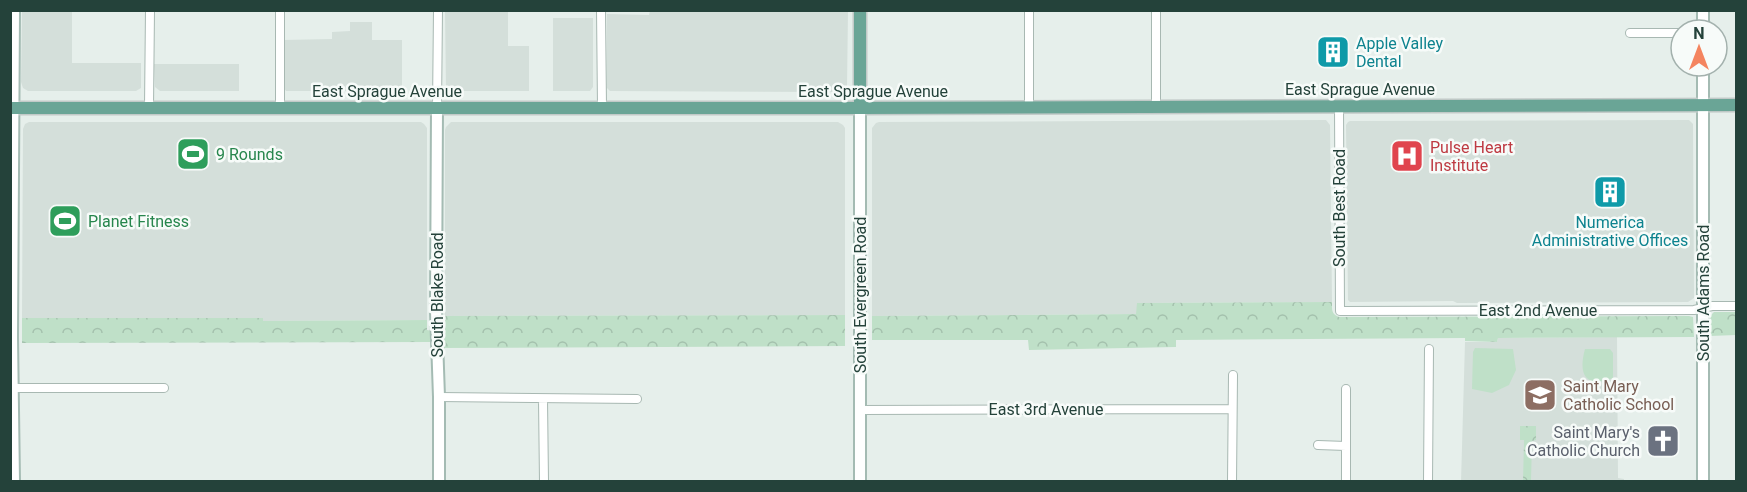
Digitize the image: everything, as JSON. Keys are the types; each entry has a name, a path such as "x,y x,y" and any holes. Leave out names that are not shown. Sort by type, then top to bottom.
{"main road":[{"path":"860,10 860,108"},
{"name":"East Sprague Avenue","path":"12,108 1737,105"}],"street":[{"path":"14,10 12,108 14,482"},
{"path":"149,107 150,10"},
{"path":"280,10 280,108"},
{"path":"437,108 438,10"},
{"path":"602,10 602,107"},
{"path":"1029,10 1029,107"},
{"path":"1156,10 1156,106"},
{"path":"1630,33 1669,33"},
{"name":"South Adams Road","path":"1703,78 1703,482"},
{"name":"South Best Road","path":"1339,105 1340,311"},
{"name":"South Blake Road","path":"437,108 436,320 439,482"},
{"name":"South Evergreen Road","path":"860,108 860,482"},
{"name":"East 2nd Avenue","path":"1340,311 1683,310 1712,306 1737,306"},
{"path":"1428,482 1429,349"},
{"path":"1232,482 1233,375"},
{"path":"14,388 164,388"},
{"path":"1346,389 1346,482"},
{"path":"439,398 637,399"},
{"path":"543,399 544,482"},
{"name":"East 3rd Avenue","path":"860,410 1232,409"},
{"path":"1317,445 1346,446"}],"shaded area":[{"path":"650,10 848,11 847,87 844,91 838,92 610,91 607,88 607,14 649,15"},
{"path":"22,11 72,11 72,63 141,63 141,88 136,91 28,91 23,88 21,82"},
{"path":"445,11 508,11 508,46 529,46 529,91 450,91 446,89"},
{"path":"553,18 593,18 593,87 590,91 553,91"},
{"path":"350,22 372,22 372,40 402,40 402,91 286,91 284,88 283,40 332,39 332,32 350,31"},
{"path":"154,64 239,64 239,91 160,91 155,87"},
{"path":"1326,120 1330,125 1332,302 1137,303 1137,314 872,316 872,128 876,123"},
{"path":"1689,120 1693,124 1694,298 1688,302 1457,303 1453,301 1350,302 1348,300 1346,125 1348,122"},
{"path":"29,122 421,122 427,128 427,320 263,321 262,318 22,318 23,129"},
{"path":"451,122 838,122 845,128 845,315 445,316 445,130"},
{"name":"Saint Mary Catholic School","path":"1617,337 1618,478 1624,481 1461,482 1465,342 1497,342 1498,338"}],"green space":[{"path":"1332,302 1333,313 1339,317 1689,316 1693,317 1694,337 1498,338 1497,342 1465,341 1465,338 1176,340 1176,347 1029,350 1028,340 872,340 872,316 1136,314 1137,303"},
{"path":"1714,312 1736,312 1736,335 1710,336 1710,316"},
{"path":"845,315 845,346 440,348 440,331 445,330 445,316"},
{"path":"22,318 263,318 263,321 427,320 427,330 432,331 432,342 22,343"},
{"path":"1475,348 1513,349 1516,370 1509,385 1492,393 1472,389"},
{"path":"1585,349 1610,349 1613,353 1613,378 1596,382 1586,377 1582,366"},
{"path":"1520,426 1536,426 1536,440 1532,441 1531,481 1523,481 1524,440 1520,440"}],"place":[{"name":"Apple Valley Dental","path":"1333,52"},
{"name":"9 Rounds","path":"193,154"},
{"name":"Pulse Heart Institute","path":"1407,156"},
{"name":"Numerica Administrative Offices","path":"1610,192"},
{"name":"Planet Fitness","path":"65,221"},
{"name":"Saint Mary Catholic School","path":"1540,395"},
{"name":"Saint Mary's Catholic Church","path":"1663,441"}]}
